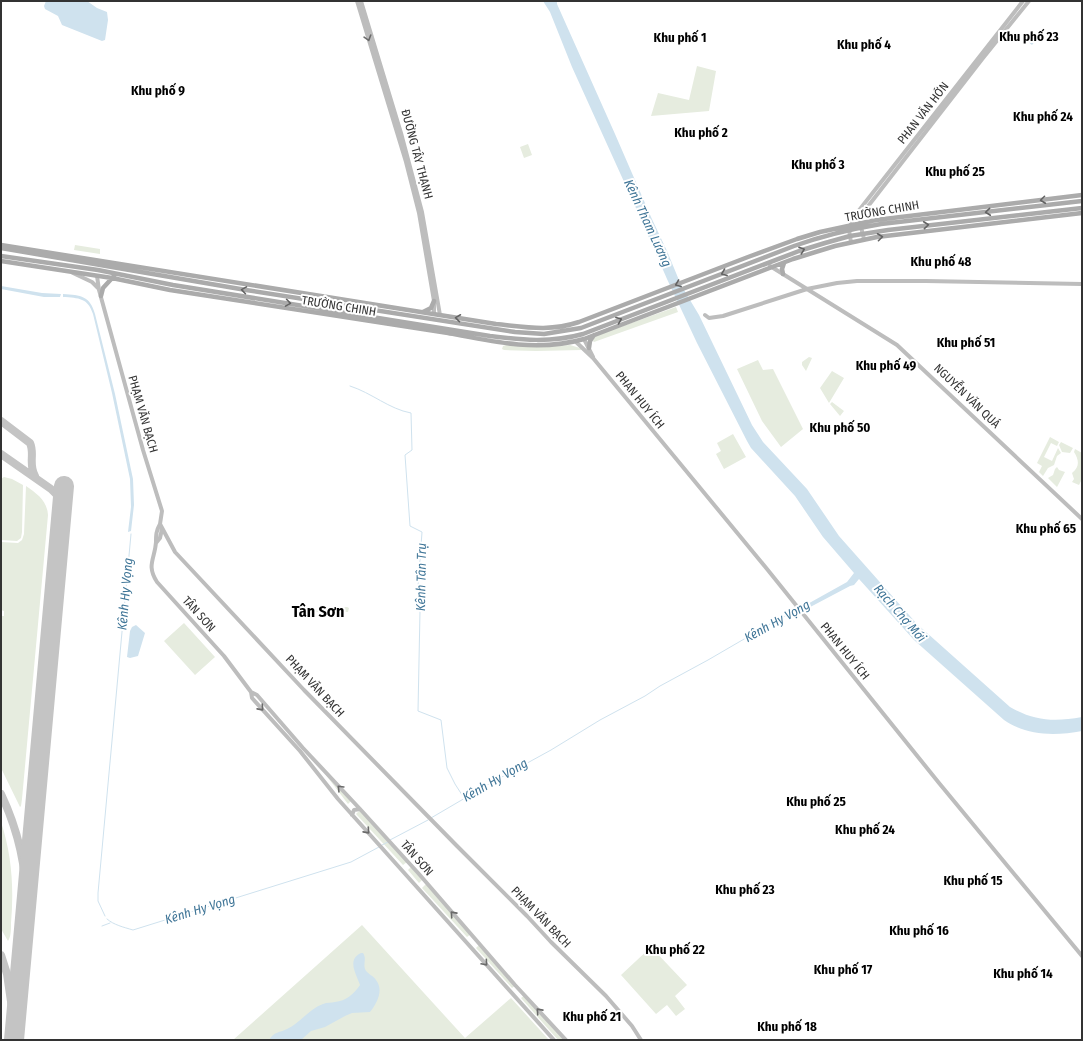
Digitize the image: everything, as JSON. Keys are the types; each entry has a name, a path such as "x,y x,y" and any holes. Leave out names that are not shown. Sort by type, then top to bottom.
{"main road":[{"name":"TRƯỜNG CHINH","path":"664,293 693,279 797,239 896,217 1082,195"},
{"name":"TRƯỜNG CHINH","path":"861,225 1082,201"},
{"name":"TRƯỜNG CHINH","path":"697,292 772,268 862,234 908,227 1082,208"},
{"name":"TRƯỜNG CHINH","path":"697,292 766,264 825,243 1082,213"},
{"name":"TRƯỜNG CHINH","path":"571,327 579,322 695,284 820,235"},
{"name":"TRƯỜNG CHINH","path":"1,245 98,263"},
{"name":"TRƯỜNG CHINH","path":"1,248 351,304 412,316 434,317 540,329 571,327 581,328 634,304"},
{"name":"TRƯỜNG CHINH","path":"1,256 114,276 170,290 349,315 432,329 517,340 550,341 575,339 636,313 668,304"},
{"name":"TRƯỜNG CHINH","path":"1,261 69,272 97,273"},
{"path":"97,273 98,263"},
{"path":"783,274 782,269 784,263"},
{"path":"101,296 103,288 114,276"},
{"path":"668,304 697,292"},
{"path":"412,316 431,308 434,301"},
{"name":"TRƯỜNG CHINH","path":"351,304 423,312 434,317"},
{"path":"349,315 351,304"},
{"name":"TRƯỜNG CHINH","path":"584,336 594,335 638,319 668,304"},
{"path":"636,313 638,319"},
{"path":"432,329 434,317"},
{"path":"440,318 441,330"},
{"path":"579,322 584,336"},
{"path":"571,327 575,339"},
{"path":"589,348 590,341 602,327"}],"street":[{"name":"ĐƯỜNG TÂY THẠNH","path":"356,1 408,161"},
{"name":"ĐƯỜNG TÂY THẠNH","path":"362,1 408,161 420,212 440,318"},
{"name":"PHAN VĂN HỚN","path":"861,225 862,214 1023,1"},
{"name":"PHAN VĂN HỚN","path":"849,228 853,218 1029,1"},
{"path":"861,225 864,239"},
{"path":"849,228 851,239"},
{"name":"ĐƯỜNG TÂY THẠNH","path":"425,239 434,301 434,317"},
{"name":"NGUYỄN VĂN QUÁ","path":"766,264 897,345 1082,519"},
{"path":"69,272 92,282 99,290"},
{"name":"PHẠM VĂN BẠCH","path":"97,273 99,290 142,450 162,511 160,524 176,552 304,690 570,961 587,976 632,1026 641,1040"},
{"path":"705,315 709,318 722,316 807,289 857,281 1082,284"},
{"path":"584,336 593,358"},
{"path":"575,339 593,358"},
{"name":"PHAN HUY ÍCH","path":"593,358 796,604 939,784 1082,956"},
{"name":"TÂN SƠN","path":"160,524 155,537 156,543 152,563 154,577 224,656 251,692 257,695 296,744 360,808 479,944 566,1040"},
{"name":"TÂN SƠN","path":"156,543 160,538 162,529"},
{"name":"TÂN SƠN","path":"302,750 345,807 554,1040"},
{"path":"345,807 351,806 352,800"},
{"path":"352,815 354,810 360,808"},
{"path":"404,873 404,867 406,865 411,866"},
{"path":"415,885 420,886 423,879"},
{"path":"463,938 470,940 471,934"},
{"path":"472,948 474,943 479,944"},
{"path":"509,990 514,990 515,984"},
{"path":"516,998 517,994 523,993"}],"shaded area":[{"path":"697,66 716,71 709,111 651,116 658,93 689,100"},
{"path":"528,144 532,155 524,158 520,147"},
{"path":"75,245 100,249 100,254 74,250"},
{"path":"676,307 678,312 594,342 593,341 595,336"},
{"path":"570,345 582,350 536,351 502,349 503,346 539,347"},
{"path":"809,357 812,358 806,371 802,365 802,362"},
{"path":"758,360 763,370 773,369 803,429 781,447 762,421 737,369"},
{"path":"832,371 844,378 829,403 820,388"},
{"path":"832,402 844,411 840,416 830,404"},
{"path":"733,434 746,457 724,469 716,454 721,451 717,443"},
{"path":"1050,437 1059,442 1057,446 1051,443 1044,457 1052,461 1058,448 1061,453 1057,456 1054,465 1048,468 1043,476 1039,472 1042,466 1037,463"},
{"path":"1061,442 1073,448 1070,453 1062,452 1059,445"},
{"path":"1075,449 1082,453 1082,479 1079,485 1072,482 1074,479 1072,473 1075,471 1078,463 1074,452"},
{"path":"1057,467 1059,470 1065,472 1057,487 1048,478 1053,475"},
{"path":"4,477 12,479 23,485 22,532 21,538 17,541 1,540 1,479"},
{"path":"26,486 44,501 48,515 22,799 20,807 1,768 1,616 4,616 4,611 1,610 1,542 18,543 22,540 24,534"},
{"path":"349,608 348,612 316,612 317,609"},
{"path":"184,623 215,657 195,675 164,641"},
{"path":"319,766 352,800 348,804"},
{"path":"360,810 407,862 403,865 356,814"},
{"path":"1,822 8,847 12,885 11,930 8,941 1,929"},
{"path":"411,867 422,880 419,883 408,870"},
{"path":"426,884 471,934 467,937 422,888"},
{"path":"362,925 465,1038 511,998 549,1040 233,1040"},
{"path":"480,944 516,985 512,988 476,948"},
{"path":"651,947 687,985 675,996 685,1009 676,1016 667,1005 656,1014 621,975"},
{"path":"525,995 566,1040 558,1040 521,998"}],"water":[{"path":"46,1 87,1 97,8 107,12 108,20 105,40 102,41 62,25 58,16 45,9 44,6"},
{"path":"543,1 557,1 557,4 681,285 699,315 752,425 763,442 807,489 839,536 917,624 1010,707 1036,718 1062,720 1082,717 1082,731 1062,734 1032,732 1004,720 914,640 859,579 854,585 793,615 795,611 847,582 854,573 823,537 795,496 751,448 747,441 697,343 667,279 572,67 550,12"},
{"path":"1035,32 1039,36 1032,45 1027,41"},
{"path":"1,286 42,293 61,294 60,297 44,297 1,289"},
{"path":"63,294 75,295 84,298 90,303 95,314 115,394 133,479 134,505 131,531 128,532 131,507 130,479 112,393 93,314 86,302 78,299 63,297"},
{"path":"136,625 145,633 138,656 130,658 127,657 130,631 132,627"},
{"path":"361,953 363,953 365,957 365,969 375,979 379,988 379,996 370,1012 352,1013 325,1027 311,1031 301,1040 269,1040 275,1034 292,1026 318,1006 346,999 352,994 360,985 353,964 354,960"}],"waterway":[{"name":"Kênh Tân Trụ","path":"350,386 388,405 411,413 412,450 405,455 410,526 422,532 418,587 420,611 418,711 441,720 447,768 464,798"},
{"name":"Kênh Hy Vọng","path":"105,916 98,901 98,893 131,534"},
{"name":"Kênh Hy Vọng","path":"431,818 660,686 782,617 793,613"},
{"name":"Kênh Hy Vọng","path":"390,840 428,820"},
{"name":"Kênh Hy Vọng","path":"382,845 388,842"},
{"name":"Kênh Hy Vọng","path":"107,919 133,930 351,862 379,847"},
{"path":"102,926 110,923"}],"taxiway":[{"path":"1,421 30,443 32,451 32,467 35,476"},
{"path":"1,454 51,489 57,495 62,508"},
{"path":"1,794 17,835 25,878 26,907"},
{"path":"1,955 7,974 15,1029"}],"runway":[{"path":"14,1040 64,486"}],"district":[{"name":"Khu phố 23","path":"1029,36"},
{"name":"Khu phố 1","path":"680,37"},
{"name":"Khu phố 4","path":"864,44"},
{"name":"Khu phố 9","path":"158,90"},
{"name":"Khu phố 24","path":"1043,116"},
{"name":"Khu phố 2","path":"701,132"},
{"name":"Khu phố 3","path":"818,164"},
{"name":"Khu phố 25","path":"955,171"},
{"name":"Khu phố 48","path":"941,261"},
{"name":"Khu phố 51","path":"966,342"},
{"name":"Khu phố 49","path":"886,365"},
{"name":"Khu phố 50","path":"840,427"},
{"name":"Khu phố 65","path":"1046,528"},
{"name":"Tân Sơn","path":"318,611"},
{"name":"Khu phố 25","path":"816,801"},
{"name":"Khu phố 24","path":"865,829"},
{"name":"Khu phố 15","path":"973,880"},
{"name":"Khu phố 23","path":"745,889"},
{"name":"Khu phố 16","path":"919,930"},
{"name":"Khu phố 22","path":"675,949"},
{"name":"Khu phố 17","path":"843,969"},
{"name":"Khu phố 14","path":"1023,973"},
{"name":"Khu phố 21","path":"592,1016"},
{"name":"Khu phố 18","path":"787,1026"}],"water label":[{"name":"Kênh Tham Lương","path":"648,223"},
{"name":"Rạch Chợ Mới","path":"900,613"}]}
